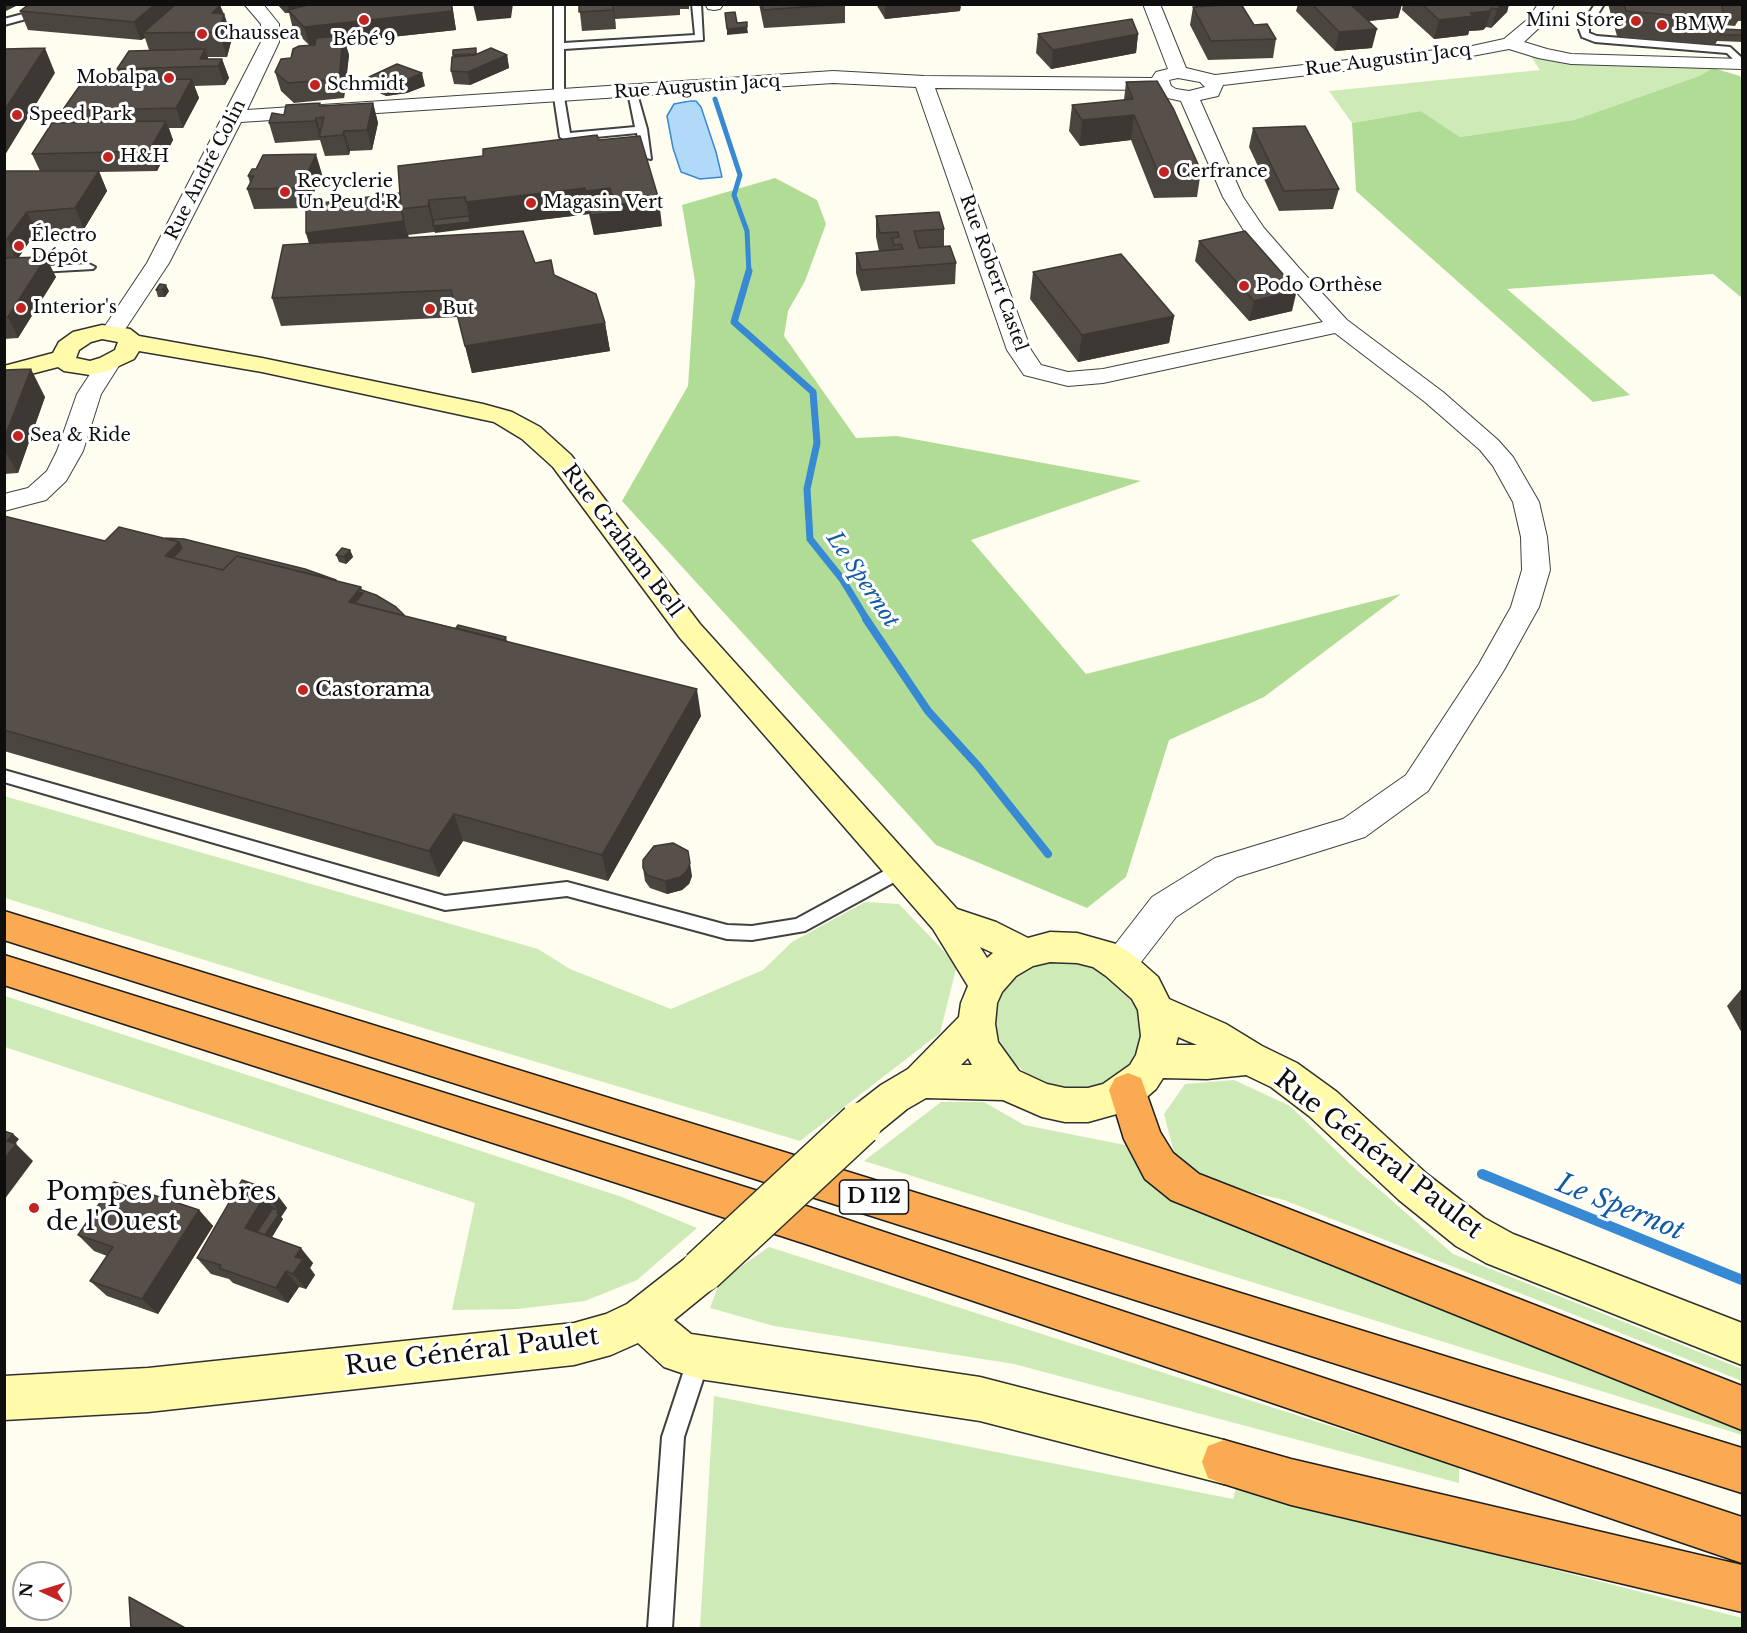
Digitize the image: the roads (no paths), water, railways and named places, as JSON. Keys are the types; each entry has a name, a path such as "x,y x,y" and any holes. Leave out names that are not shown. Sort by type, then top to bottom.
{"highway":[{"name":"D 112","path":"4,925 1743,1471"},
{"name":"D 112","path":"4,970 809,1226 1743,1540"},
{"path":"1141,1075 1143,1139 1159,1166 1185,1188 1743,1408"},
{"path":"1224,1462 1292,1482 1743,1589"}],"street":[{"path":"23,17 39,4"},
{"name":"Rue André Colin","path":"4,503 37,494 57,475 70,451 89,394 117,350 158,263 270,42 270,24 262,12 252,4"},
{"path":"1151,4 1178,72"},
{"name":"Rue Augustin Jacq","path":"1212,81 1472,51 1510,43 1534,23 1547,4"},
{"path":"1510,43 1544,54 1571,59 1743,64"},
{"path":"1178,72 1198,74 1212,81 1214,87 1210,92 1189,97 1170,93 1159,84 1163,76 1178,72"},
{"name":"Rue Augustin Jacq","path":"234,117 833,77 924,82 1159,84"},
{"name":"Rue Robert Castel","path":"924,82 1019,350 1032,370 1068,380 1103,376 1339,325"},
{"path":"1119,965 1164,907 1226,867 1354,828 1417,783 1490,670 1525,607 1536,570 1534,537 1526,502 1504,463 1489,445 1434,397 1339,325 1291,273 1256,232 1233,197 1189,97"},
{"path":"89,394 73,363 68,346 74,341 93,334 117,350"},
{"path":"4,374 73,363 117,350"},
{"name":"Rue Graham Bell","path":"117,350 187,352 262,365 493,415 516,423 531,433 562,461 642,570 703,646 945,919 974,968 987,983"},
{"path":"945,919 984,932 1025,953"},
{"path":"921,1081 1006,1083 1042,1100 1065,1105 1088,1105 1110,1100 1141,1075 1160,1036 1156,1010 1144,988 1119,965 1103,955 1077,948 1050,947 1025,953 1003,965 987,983 979,1003 976,1024 980,1043 989,1061 1006,1083"},
{"name":"Rue Général Paulet","path":"1156,1010 1213,1035 1249,1058 1284,1075 1323,1104 1413,1187 1470,1232 1500,1249 1743,1344"},
{"name":"Rue Général Paulet","path":"4,1398 148,1390 574,1344 611,1334 642,1319 702,1270 861,1124 894,1097 921,1081 976,1024"},
{"path":"1141,1075 1207,1062 1249,1058"},
{"path":"642,1319 679,1352 699,1358 980,1399 1224,1462"}],"lane":[{"path":"559,4 564,34 559,46 559,97 565,137 642,129"},
{"path":"559,46 700,38 696,4"},
{"path":"1600,4 1584,29 1585,35 1595,39 1730,50 1743,64"},
{"path":"4,22 23,17"},
{"path":"665,29 687,28 687,39"},
{"path":"633,92 647,157"},
{"path":"4,271 89,267"},
{"path":"4,776 445,903 567,889 727,932 752,933 799,926 903,869"},
{"path":"660,1629 673,1437 699,1358"}],"water":[{"path":"696,101 701,107 722,177 700,179 681,172 673,148 667,116 674,104"}],"waterway":[{"name":"Le Spernot","path":"715,99 740,175 734,195 747,231 749,271"},
{"name":"Le Spernot","path":"749,271 734,322 813,392 817,443 807,489 810,539 842,579 867,620"},
{"name":"Le Spernot","path":"866,619 928,711 978,766 1048,854"},
{"name":"Le Spernot","path":"1482,1174 1742,1280"}],"place":[{"name":"Bébé 9","path":"364,20"},
{"name":"Mini Store","path":"1636,21"},
{"name":"BMW","path":"1662,25"},
{"name":"Chaussea","path":"202,34"},
{"name":"Mobalpa","path":"169,78"},
{"name":"Schmidt","path":"315,85"},
{"name":"Speed Park","path":"17,115"},
{"name":"H&H","path":"108,157"},
{"name":"Cerfrance","path":"1164,172"},
{"name":"Recyclerie Un Peu d'R","path":"285,192"},
{"name":"Magasin Vert","path":"531,203"},
{"name":"Électro Dépôt","path":"19,246"},
{"name":"Podo Orthèse","path":"1244,286"},
{"name":"Interior's","path":"21,308"},
{"name":"But","path":"430,309"},
{"name":"Sea & Ride","path":"18,436"},
{"name":"Castorama","path":"303,690"},
{"name":"Pompes funèbres de l'Ouest","path":"34,1208"}]}
